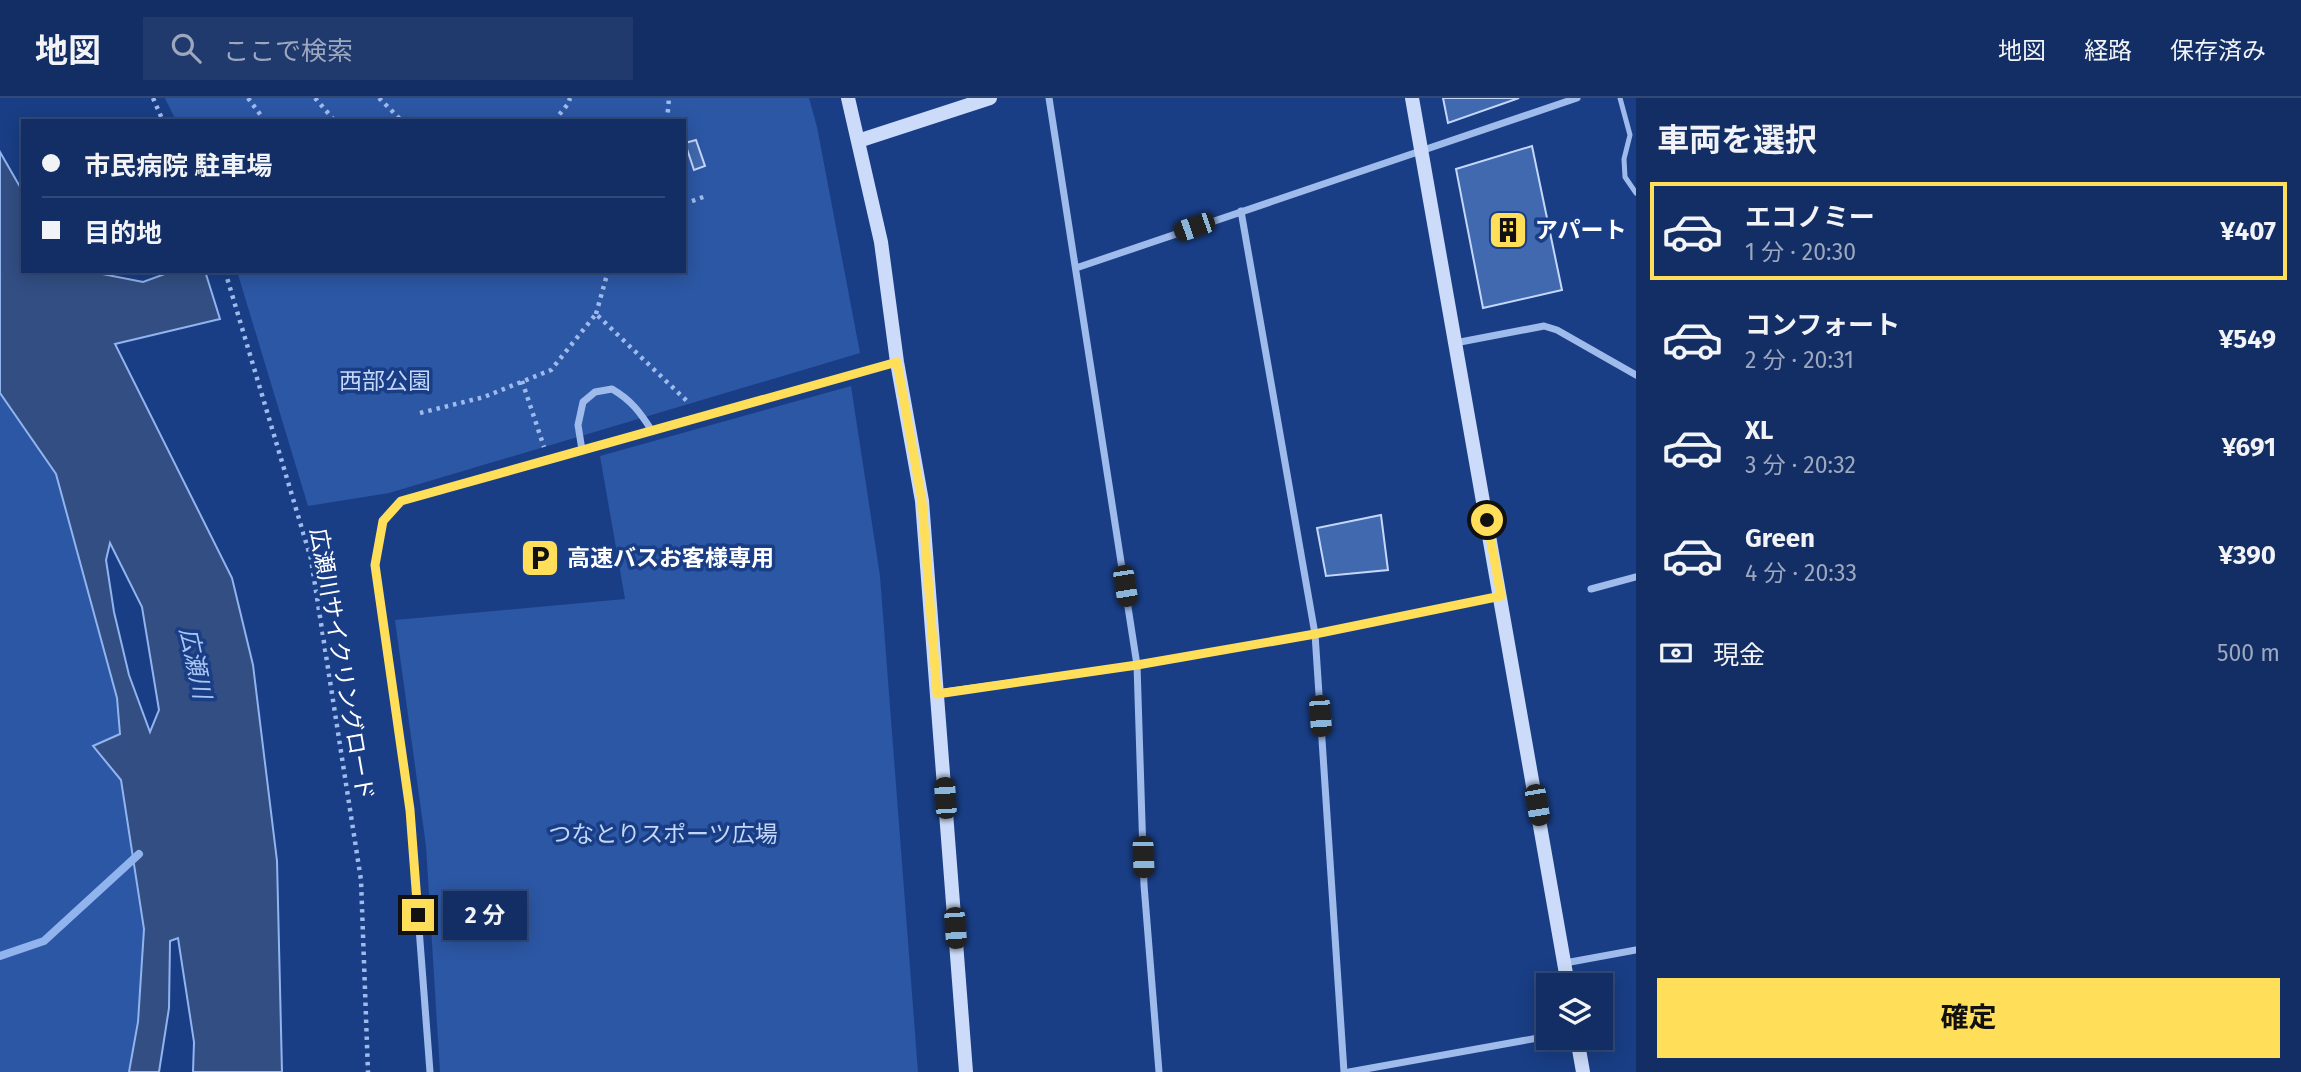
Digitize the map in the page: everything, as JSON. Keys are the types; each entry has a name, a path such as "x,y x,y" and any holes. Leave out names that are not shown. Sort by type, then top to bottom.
{"street":[{"path":"848,98 881,242 897,362 922,501 966,1072"},
{"path":"858,141 990,98"},
{"path":"1049,98 1137,665 1144,885 1159,1072"},
{"path":"1412,98 1566,973"},
{"path":"1076,268 1577,98"},
{"path":"1241,211 1315,634 1347,1072 1536,1038"},
{"path":"1454,343 1544,326 1557,330 1636,375"},
{"path":"430,1072 410,810 375,565 383,521 401,501 897,362"},
{"path":"582,450 578,425 583,402 595,392 612,389 629,398 652,431"},
{"path":"1591,589 1636,578"},
{"path":"937,694 1137,665 1315,634 1501,596"},
{"path":"1565,963 1636,950"},
{"path":"1579,1050 1583,1072"}],"lane":[{"path":"1620,98 1630,135 1624,159 1625,177 1636,190"}],"path":[{"path":"153,98 162,119"},
{"path":"248,98 264,119"},
{"path":"316,98 333,119"},
{"path":"379,98 400,119"},
{"path":"556,119 570,98"},
{"path":"667,119 669,98"},
{"path":"686,203 706,196"},
{"name":"広瀬川サイクリングロード","path":"226,273 311,559 361,880 368,1072"},
{"path":"420,413 484,397 551,370 596,314 607,273"},
{"path":"596,314 690,404"},
{"path":"522,381 544,447"}],"green space":[{"name":"西部公園","path":"165,98 809,98 817,127 860,353 389,493 308,506 238,273 686,273 686,119 175,119"},
{"name":"つなとりスポーツ広場","path":"851,386 880,576 918,1072 440,1072 426,846 395,620 625,599 600,456"},
{"path":"0,393 56,474 117,698 120,734 93,746 121,780 144,929 138,1022 129,1072 0,1072"}],"water":[{"name":"広瀬川","path":"0,152 21,189 21,273 97,273 143,282 168,273 206,273 220,319 115,344 232,578 253,665 277,861 282,1072 193,1072 194,1042 178,938 170,941 169,1008 159,1072 129,1072 138,1022 144,929 121,780 93,746 120,734 117,698 56,474 0,393","holes":["110,543 142,607 159,710 150,732 129,675 114,612 106,560"]}],"building":[{"path":"1443,98 1519,98 1448,123"},
{"path":"696,140 705,166 694,170 686,143"},
{"name":"アパート","path":"1532,146 1562,290 1483,308 1456,169"},
{"path":"1381,515 1388,570 1326,576 1317,528"}],"waterway":[{"path":"0,956 44,941 139,854"}],"place":[{"name":"アパート","path":"1508,230"},
{"name":"高速バスお客様専用","path":"540,558"}],"route":[{"path":"418,915 410,810 375,565 383,521 401,501 897,362 922,501 937,694 1137,665 1315,634 1501,596 1487,520"}]}
